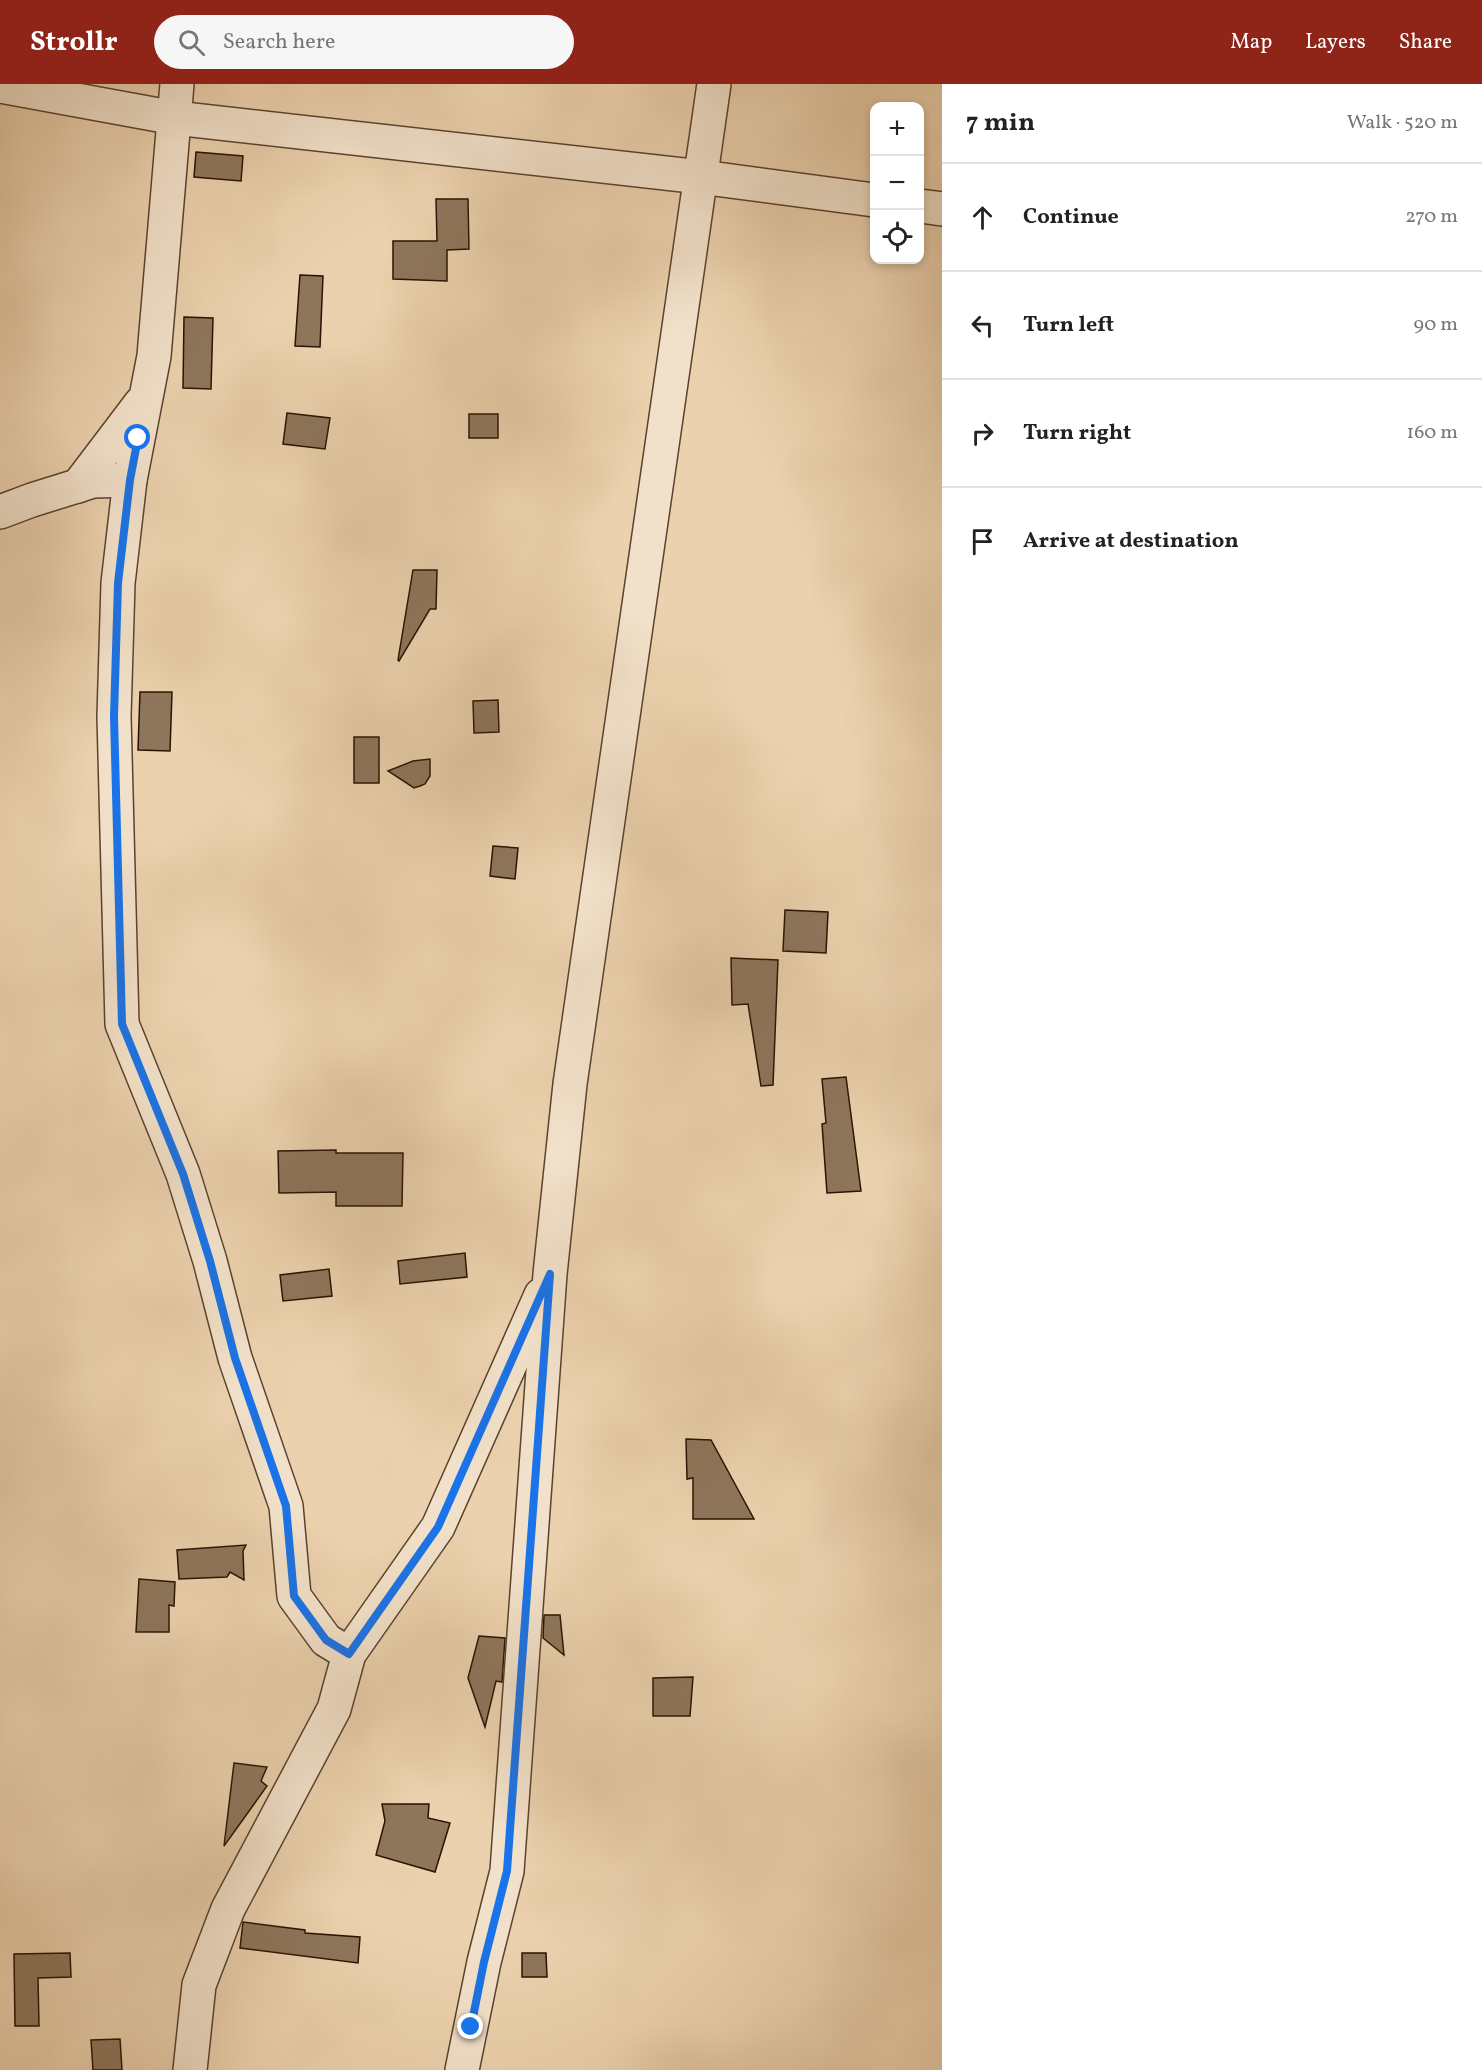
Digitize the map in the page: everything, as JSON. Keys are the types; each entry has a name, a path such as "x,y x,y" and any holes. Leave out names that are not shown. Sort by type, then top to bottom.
{"street":[{"path":"177,84 154,356 130,480 118,583 114,716 122,1024 183,1174 210,1261 235,1358 286,1506 294,1596 326,1640 349,1654"},
{"path":"462,2070 484,1962 507,1871 550,1274 570,1083 714,84"},
{"path":"0,86 175,118 700,177 870,199"},
{"path":"924,207 942,209"},
{"path":"78,486 145,397"},
{"path":"0,512 93,481 130,480"},
{"path":"189,2070 199,1985 228,1909 334,1709 349,1654 438,1527 550,1274"}],"building":[{"path":"196,152 243,156 241,181 194,177"},
{"path":"436,199 468,199 469,249 447,250 447,281 393,279 393,241 437,241"},
{"path":"300,275 323,276 320,347 295,346"},
{"path":"184,317 213,318 211,389 183,388"},
{"path":"287,413 330,418 325,449 283,444"},
{"path":"469,414 498,414 498,438 469,438"},
{"path":"413,570 437,570 436,609 430,609 399,661 398,660"},
{"path":"140,692 172,692 170,751 138,750"},
{"path":"498,700 499,732 474,733 473,701"},
{"path":"354,737 379,737 379,783 354,783"},
{"path":"430,759 430,776 425,784 414,788 388,771 413,761"},
{"path":"493,846 518,848 515,879 490,876"},
{"path":"785,910 828,912 826,953 783,951"},
{"path":"731,958 778,960 773,1085 761,1086 748,1004 732,1005"},
{"path":"846,1077 861,1191 827,1193 822,1124 826,1123 822,1079"},
{"path":"336,1150 336,1153 403,1153 402,1206 336,1206 336,1192 279,1193 278,1151"},
{"path":"465,1253 467,1277 400,1284 398,1261"},
{"path":"329,1269 332,1296 283,1301 280,1275"},
{"path":"686,1439 711,1440 754,1519 693,1519 693,1478 687,1479"},
{"path":"246,1545 243,1551 244,1580 230,1572 227,1577 179,1579 177,1550"},
{"path":"139,1579 175,1582 174,1606 169,1605 169,1632 136,1632"},
{"path":"544,1615 560,1615 564,1655 543,1638"},
{"path":"479,1636 505,1638 502,1682 496,1681 485,1727 468,1678"},
{"path":"693,1677 690,1716 653,1716 653,1678"},
{"path":"234,1763 267,1767 261,1781 267,1786 224,1846"},
{"path":"382,1804 429,1804 428,1818 450,1823 435,1872 376,1855 385,1821"},
{"path":"243,1922 305,1930 305,1933 360,1937 358,1963 240,1948"},
{"path":"70,1953 71,1977 38,1978 39,2026 15,2026 14,1954"},
{"path":"522,1953 546,1953 547,1977 522,1977"},
{"path":"120,2039 122,2070 93,2070 91,2040"}],"route":[{"path":"138,438 130,480 118,583 114,716 122,1024 183,1174 210,1261 235,1358 286,1506 294,1596 326,1640 349,1654 438,1527 550,1274 507,1871 484,1962 471,2027"}]}
